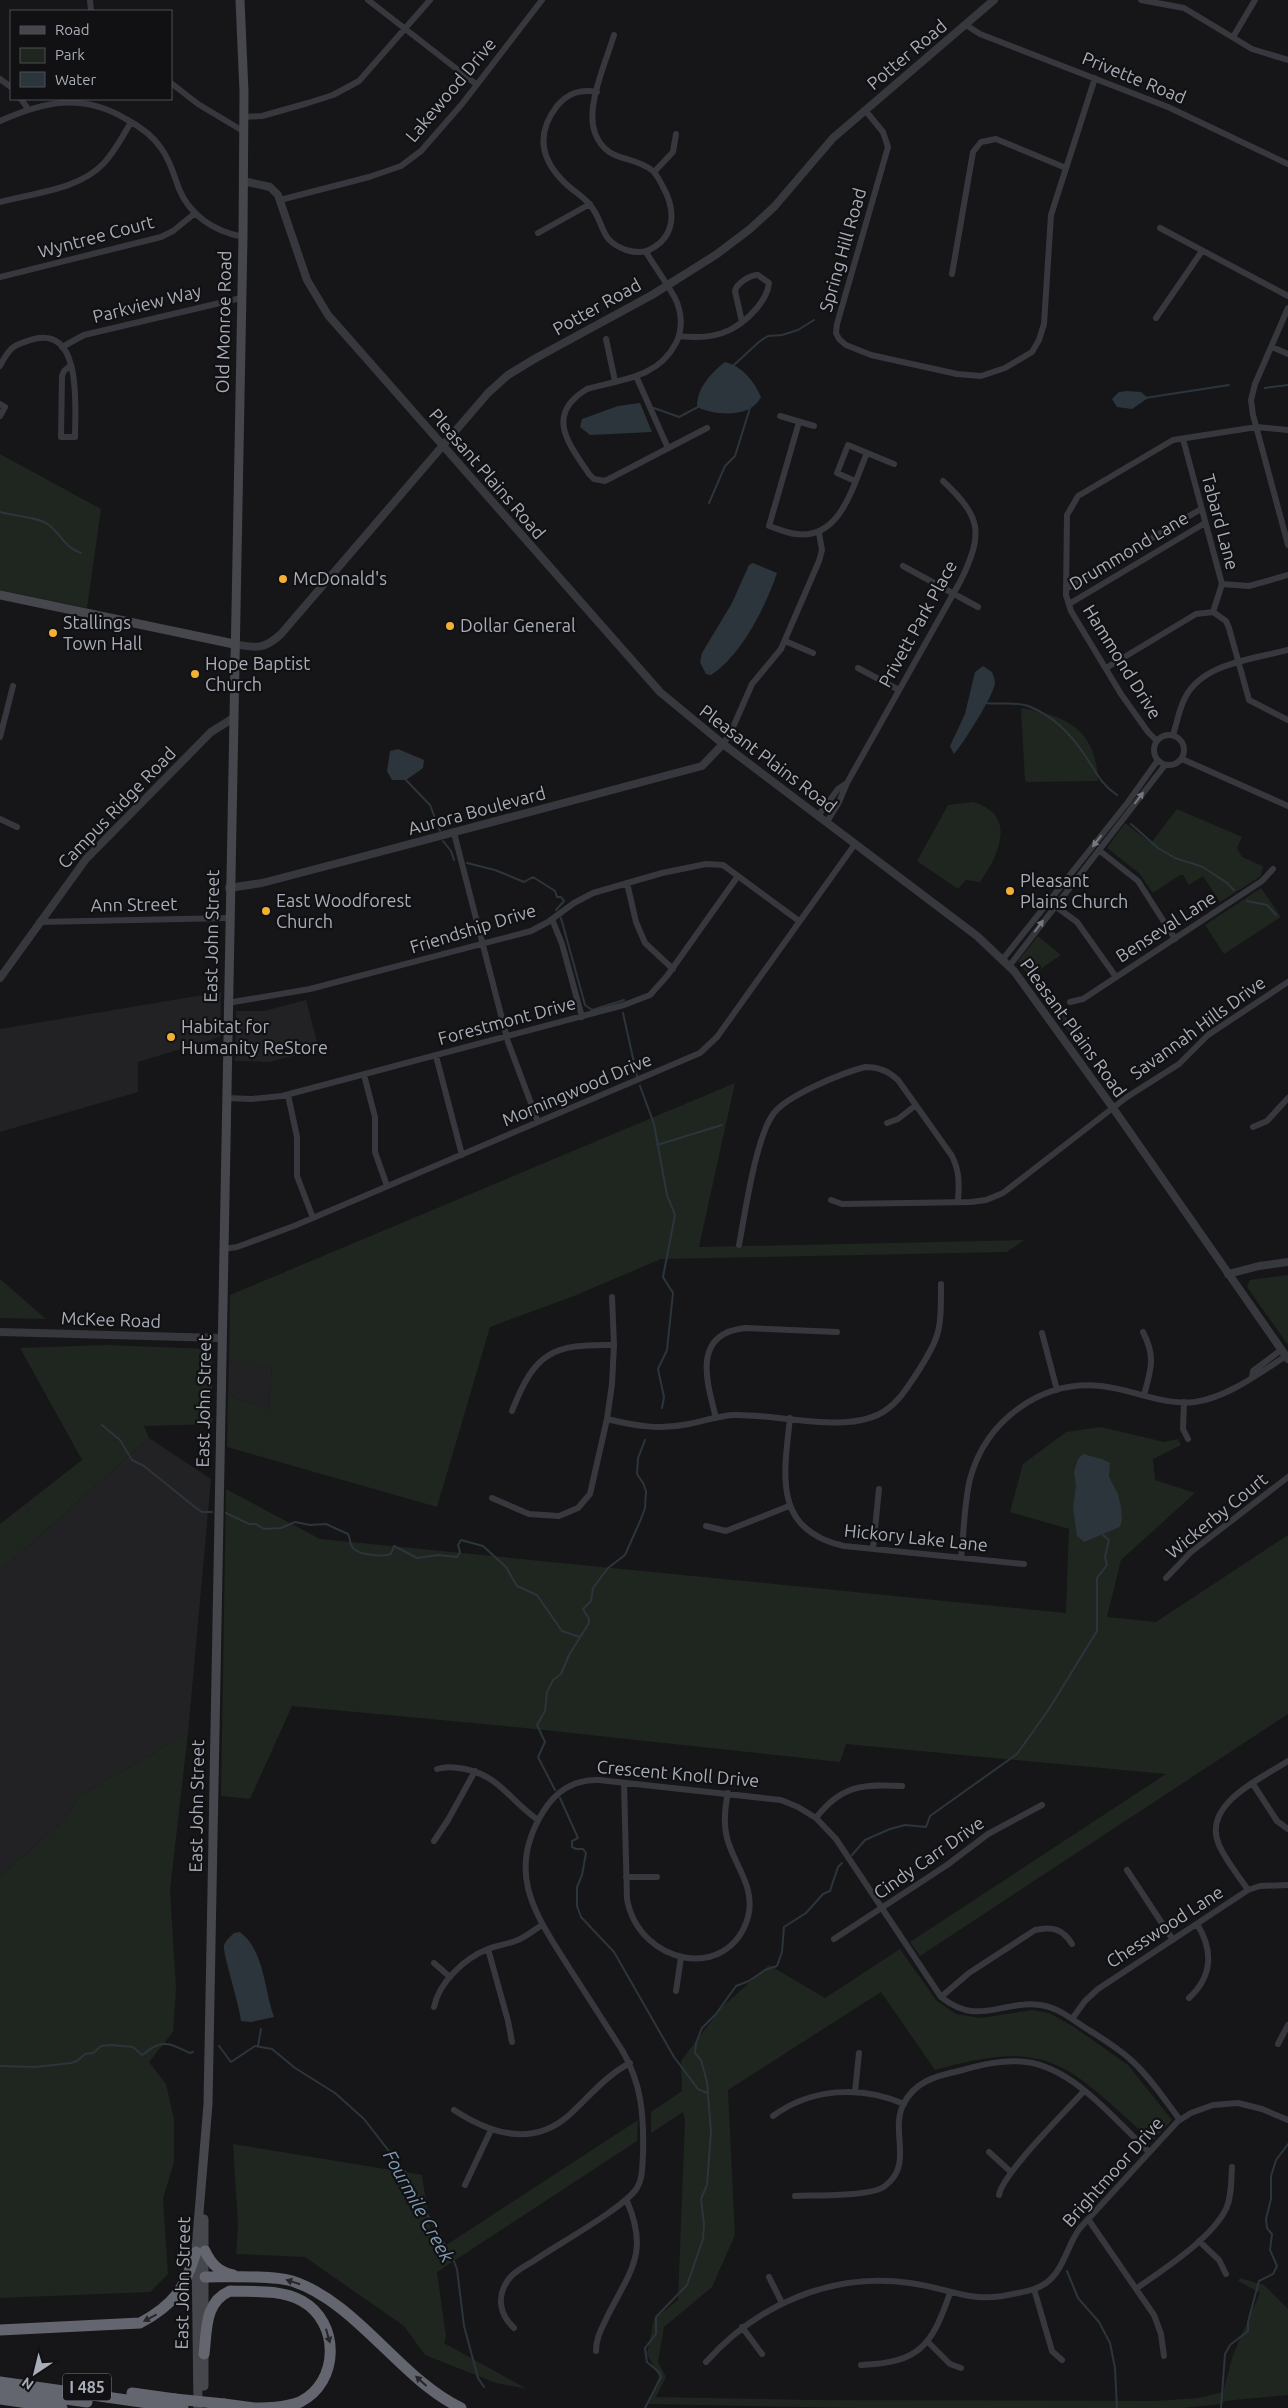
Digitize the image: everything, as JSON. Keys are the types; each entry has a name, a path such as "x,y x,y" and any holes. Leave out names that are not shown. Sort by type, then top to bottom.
{"highway":[{"path":"0,2330 140,2323 158,2313 180,2291 200,2252 221,2271 247,2277"},
{"path":"205,2277 290,2280 317,2292 365,2329 431,2390 461,2408"},
{"path":"204,2354 210,2309 223,2294 230,2291 289,2296 312,2307 322,2319 329,2334 332,2350 330,2361 321,2380 309,2396 300,2402 277,2408 252,2408"},
{"name":"I 485","path":"0,2375 177,2405"},
{"name":"I 485","path":"0,2382 177,2405 224,2404 252,2408"},
{"name":"I 485","path":"0,2390 128,2408"},
{"name":"I 485","path":"0,2399 62,2408"}],"main road":[{"name":"Old Monroe Road","path":"234,644 243,237 243,131 247,117 240,0"},
{"path":"0,595 234,644"},
{"name":"East John Street","path":"198,2408 200,2252 208,2104 234,644"},
{"name":"East John Street","path":"200,2252 205,2277 204,2408"}],"street":[{"path":"368,0 476,84"},
{"path":"247,117 262,116 333,95 359,81 406,30 430,0"},
{"name":"Lakewood Drive","path":"280,200 369,177 401,166 422,152 542,0"},
{"name":"Potter Road","path":"234,644 263,647 271,643 442,445 482,400 508,375 666,286 717,254 750,229 774,207 833,138 994,0"},
{"path":"1141,0 1168,3 1184,8 1252,49 1288,60"},
{"path":"1233,37 1255,0"},
{"name":"Privette Road","path":"966,25 980,34 1168,106 1288,164"},
{"path":"597,92 585,90 574,92 562,100 546,121 543,132 543,145 548,160 557,175 590,204 605,237 617,246 631,251 646,252 667,236 673,214 671,201 654,172 637,162 619,158 601,145 592,122 592,110 614,35"},
{"name":"Spring Hill Road","path":"865,110 883,132 888,147 842,306 836,333 839,340 846,345 871,355 957,374 981,376 1005,368 1032,352 1039,340 1044,324 1051,215 1095,78"},
{"path":"172,84 198,104 243,131"},
{"path":"22,100 28,109"},
{"path":"0,120 53,102 86,103 116,113 148,134 161,147 170,163 186,203 194,214 215,229 243,237"},
{"path":"0,202 64,186 91,174 112,154 132,122"},
{"path":"654,172 673,152 676,134"},
{"path":"952,274 973,152 981,142 996,139 1066,168"},
{"path":"243,181 270,187 280,200"},
{"name":"Pleasant Plains Road","path":"280,200 307,280 328,315 636,667 676,708 827,822 1010,965 1113,1108 1285,1355"},
{"path":"538,233 590,204"},
{"name":"Wyntree Court","path":"0,277 161,237 177,228 194,214"},
{"path":"1160,228 1288,296"},
{"path":"1156,318 1202,251"},
{"path":"646,252 675,299 680,317 679,336 666,359 648,372 579,393 568,406 564,416 565,437 589,474 594,479 605,481 706,428"},
{"path":"679,336 699,338 713,336 728,331 742,322 762,301 768,290 769,283 765,278 753,275 736,287 735,291 742,322"},
{"name":"Parkview Way","path":"62,347 84,335 241,298"},
{"path":"1288,308 1255,384 1252,400 1257,427 1288,545"},
{"path":"0,366 6,353 16,344 46,338 55,340 62,347 71,365 76,383 74,437 61,437 62,376 64,371 71,365"},
{"path":"606,339 615,381"},
{"path":"1272,346 1288,354"},
{"path":"636,376 668,448"},
{"path":"0,404 5,407 0,416"},
{"path":"780,416 814,426"},
{"path":"799,422 769,526 796,534 819,532 838,518 867,453"},
{"name":"Hammond Drive","path":"1157,741 1148,732 1071,612 1066,589 1067,515 1078,496 1165,444 1183,439 1257,427 1288,430"},
{"name":"Tabard Lane","path":"1183,439 1222,584 1213,612"},
{"path":"855,481 837,473 848,445 894,464"},
{"name":"Privett Park Place","path":"827,822 953,594 976,545 976,528 970,508 943,481"},
{"name":"Drummond Lane","path":"1066,589 1202,509"},
{"name":"Drummond Lane","path":"1069,604 1205,523"},
{"path":"722,744 730,734 752,684 781,649 819,561 822,550 819,532"},
{"path":"903,566 978,606"},
{"path":"1222,584 1249,586 1288,575"},
{"path":"1106,668 1196,614 1213,612 1226,621 1249,700 1288,720"},
{"path":"785,640 813,653"},
{"path":"1173,735 1181,707 1194,685 1202,677 1238,664 1288,650"},
{"path":"858,668 899,690"},
{"path":"0,737 13,686"},
{"name":"Campus Ridge Road","path":"0,978 75,872 92,852 211,732 232,719"},
{"path":"1173,735 1184,745 1182,759 1175,765 1165,765 1158,760 1154,750 1157,741 1164,736 1173,735"},
{"name":"Aurora Boulevard","path":"229,888 262,883 454,833 673,772 702,766 722,744"},
{"path":"1182,759 1288,806"},
{"path":"1003,959 1128,802 1158,760"},
{"path":"1010,965 1165,765"},
{"name":"Privett Park Place","path":"818,816 838,789 847,783"},
{"path":"0,819 17,827"},
{"path":"454,833 481,944 507,1037 538,1122"},
{"name":"Morningwood Drive","path":"223,1249 261,1239 313,1218 686,1061 705,1050 717,1037 855,844"},
{"path":"1100,850 1138,881 1175,939"},
{"name":"Friendship Drive","path":"227,1003 310,990 531,931 593,893 706,864 723,865 799,921"},
{"name":"Benseval Lane","path":"1070,1002 1083,999 1175,939 1262,881 1273,869"},
{"name":"Forestmont Drive","path":"226,1098 252,1099 288,1094 582,1017 644,998 658,988 673,969 738,876"},
{"path":"627,883 642,939 651,951 673,969"},
{"path":"1055,906 1077,922 1116,977"},
{"name":"Ann Street","path":"39,922 229,918"},
{"path":"552,919 562,944 582,1017"},
{"name":"Savannah Hills Drive","path":"831,1200 842,1204 958,1202 986,1200 1003,1193 1113,1108 1179,1064 1218,1028 1288,982"},
{"path":"436,1056 462,1155"},
{"path":"739,1245 762,1137 774,1113 787,1100 854,1070 875,1067 889,1072 898,1080 957,1166 959,1179 958,1202"},
{"path":"364,1075 374,1110 375,1152 387,1186"},
{"path":"288,1094 297,1137 297,1176 313,1218"},
{"path":"1253,1127 1266,1121 1288,1098"},
{"path":"887,1123 898,1119 916,1105"},
{"path":"1228,1274 1259,1266 1288,1262"},
{"path":"607,1419 634,1426 656,1428 686,1425 739,1415 833,1423 854,1422 872,1418 892,1406 905,1391 935,1345 940,1324 941,1284"},
{"path":"492,1498 522,1511 544,1516 559,1516 578,1508 590,1494 607,1419 614,1345 612,1297"},
{"path":"716,1418 705,1367 711,1348 724,1334 733,1329 745,1328 837,1332"},
{"name":"McKee Road","path":"0,1332 221,1338"},
{"path":"1143,1332 1149,1343 1152,1358 1144,1395"},
{"path":"1042,1333 1057,1390"},
{"path":"512,1411 524,1382 534,1367 549,1355 566,1348 586,1345 614,1345"},
{"path":"961,1558 970,1480 983,1447 996,1429 1014,1411 1035,1398 1057,1390 1085,1385 1102,1386 1184,1402 1219,1395 1252,1377 1253,1371 1285,1355"},
{"path":"1184,1402 1183,1429 1188,1439"},
{"name":"Hickory Lake Lane","path":"790,1418 784,1476 790,1506 800,1522 817,1537 844,1546 1024,1564"},
{"name":"Wickerby Court","path":"1166,1578 1191,1552 1288,1477"},
{"path":"873,1549 879,1489"},
{"path":"706,1526 726,1530 790,1506"},
{"path":"1248,1890 1221,1848 1215,1832 1218,1816 1225,1804 1288,1761"},
{"path":"437,1769 452,1766 475,1771 489,1777 502,1786 527,1812 538,1820"},
{"path":"434,1841 475,1771"},
{"name":"Crescent Knoll Drive","path":"514,2328 501,2308 502,2291 510,2277 627,2201 641,2180 644,2130 640,2092 630,2064 542,1925 531,1903 526,1876 529,1844 538,1820 550,1801 572,1784 592,1780 728,1793 781,1800 798,1807 816,1818 836,1839 941,1997 953,2006 967,2011 990,2012 1032,2004 1052,2008 1072,2019 1132,2060 1147,2076 1180,2120"},
{"path":"624,1783 628,1906 637,1927 656,1947 681,1957 703,1957 721,1951 736,1938 748,1916 750,1904 748,1890 727,1836 726,1806 728,1793"},
{"path":"1253,1784 1277,1821 1288,1829"},
{"path":"816,1818 829,1802 847,1790 874,1785 902,1786"},
{"name":"Cindy Carr Drive","path":"834,1939 881,1909 988,1834 1042,1805"},
{"path":"1126,1870 1173,1940"},
{"path":"626,1877 657,1878"},
{"name":"Chesswood Lane","path":"1072,2019 1092,1994 1248,1890 1260,1886 1288,1885"},
{"path":"1189,1998 1202,1984 1207,1970 1207,1947 1197,1924"},
{"path":"434,2007 436,1998 450,1977 471,1958 488,1949 517,1940 542,1925"},
{"path":"941,1997 969,1973 1035,1930 1048,1928 1059,1930 1068,1937 1072,1944"},
{"path":"488,1949 512,2042"},
{"path":"676,1991 681,1957"},
{"path":"434,1963 450,1977"},
{"path":"1278,2044 1288,2025"},
{"path":"855,2092 859,2053"},
{"path":"795,2196 872,2192 885,2187 893,2179 901,2163 899,2125 904,2104 912,2092 927,2080 970,2068 1007,2062 1027,2062 1046,2066 1070,2079 1149,2152"},
{"path":"454,2110 491,2130 522,2134 552,2127 566,2117 610,2076 630,2064"},
{"path":"999,2195 1003,2182 1011,2172 1084,2091"},
{"path":"773,2116 788,2106 814,2096 855,2092 884,2096 904,2104"},
{"name":"Brightmoor Drive","path":"706,2362 742,2327 782,2303 826,2287 861,2282 907,2283 967,2297 990,2298 1034,2289 1046,2283 1058,2271 1072,2239 1088,2219 1180,2120 1204,2107 1230,2103 1250,2106 1288,2120"},
{"path":"465,2185 491,2130"},
{"path":"989,2152 1011,2172"},
{"path":"1137,2288 1174,2263 1199,2241 1226,2208 1232,2167"},
{"path":"596,2351 597,2337 632,2269 636,2255 637,2230 627,2201"},
{"path":"1088,2219 1137,2288 1158,2323 1164,2356"},
{"path":"1199,2241 1219,2260 1226,2274"},
{"path":"769,2277 782,2303"},
{"path":"1034,2289 1052,2351 1062,2360"},
{"path":"861,2365 897,2360 928,2342 939,2325 950,2293"},
{"path":"742,2327 762,2354"},
{"path":"928,2342 950,2364 961,2368"}],"shaded area":[{"path":"221,992 220,1037 138,1062 138,1092 0,1132 0,1029"},
{"path":"306,1000 319,1049 270,1062 235,1061 236,1011 264,1011"},
{"path":"229,1360 272,1364 269,1409 228,1396"},
{"path":"149,1438 211,1479 188,1733 78,1797 65,1819 0,1877 0,1571"}],"green space":[{"path":"0,454 101,509 87,608 0,590"},
{"path":"1021,708 1052,715 1076,728 1085,737 1092,749 1098,781 1027,782 1025,780"},
{"path":"973,802 987,808 996,816 1000,826 1001,837 993,860 980,882 966,880 958,889 917,861 948,805"},
{"path":"1177,809 1242,837 1237,848 1242,857 1263,866 1261,876 1220,902 1203,876 1189,885 1183,875 1180,875 1153,893 1139,873 1107,848 1125,823 1151,843"},
{"path":"1261,888 1281,917 1224,954 1205,925"},
{"path":"1038,936 1061,955 1035,973 1086,1045 1081,1048 1018,961"},
{"path":"735,1083 699,1247 1024,1240 1007,1252 661,1259 574,1296 490,1327 437,1507 227,1447 228,1396 269,1409 272,1365 229,1360 230,1295"},
{"path":"1288,1275 1288,1345 1247,1287 1250,1280"},
{"path":"0,1279 46,1319 0,1318"},
{"path":"106,1345 210,1349 212,1361 212,1424 144,1426 149,1438 0,1571 0,1524 82,1460 20,1348"},
{"path":"1101,1427 1164,1442 1178,1439 1181,1445 1153,1459 1155,1480 1195,1493 1121,1560 1107,1617 1156,1622 1288,1535 1288,1714 920,1956 910,1942 1166,1774 846,1744 840,1762 525,1728 292,1706 250,1799 221,1796 226,1489 320,1539 1066,1613 1069,1529 1010,1512 1023,1464 1066,1432"},
{"path":"188,1733 170,1890 176,1989 173,2032 149,2062 166,2084 174,2119 174,2162 163,2199 168,2274 150,2292 0,2298 0,1877 65,1819 78,1797"},
{"path":"900,1949 936,2000 956,2014 981,2018 1033,2010 1049,2013 1074,2027 1128,2065 1172,2120 1152,2141 1078,2077 1056,2065 1033,2058 1007,2056 975,2060 935,2070 881,1992 728,2090 735,2235 712,2287 664,2327 658,2362 666,2377 656,2397 812,2400 1156,2401 1198,2398 1223,2392 1233,2355 1260,2293 1238,2281 1240,2278 1264,2285 1288,2309 1288,2395 1224,2401 1223,2404 1183,2408 858,2408 648,2404 659,2377 647,2354 654,2319 678,2300 685,2120 683,2112 651,2133 651,2112 682,2091 681,2061 722,2007 769,1965 825,1998"},
{"path":"638,2120 637,2141 437,2272 446,2337 444,2343 527,2389 496,2383 425,2355 404,2326 305,2257 236,2254 238,2225 233,2144 422,2175 434,2253"}],"water":[{"path":"725,362 737,367 747,375 761,397 756,404 741,412 714,412 697,407 699,394 705,382"},
{"path":"1119,392 1141,392 1148,398 1132,409 1117,407 1112,399"},
{"path":"640,403 652,432 590,435 580,427 582,419 618,406"},
{"path":"753,563 777,573 766,600 751,629 732,656 711,675 706,674 700,662 702,653 732,603 749,565"},
{"path":"983,666 992,672 995,683 978,719 954,754 950,746 965,714 975,672"},
{"path":"398,749 424,760 423,768 406,780 392,780 387,771 390,751"},
{"path":"1083,1454 1110,1463 1109,1477 1118,1494 1122,1520 1120,1527 1084,1542 1077,1536 1073,1508 1076,1486 1074,1472 1078,1459"},
{"path":"240,1932 248,1940 259,1960 274,2017 251,2022 241,2021 224,1950 227,1940 234,1933"}],"waterway":[{"path":"734,365 768,336 782,335 798,330 814,320"},
{"path":"1145,398 1229,385"},
{"path":"1265,388 1288,385"},
{"path":"654,408 679,417 698,407"},
{"path":"709,503 725,466 735,456 750,408"},
{"path":"0,512 45,522 71,548 81,553"},
{"path":"986,703 1013,703 1028,706 1047,715 1070,735 1100,779 1117,795"},
{"path":"406,780 430,805 440,831"},
{"path":"1131,824 1158,848 1175,858 1203,867 1234,890"},
{"path":"443,841 451,851 454,860"},
{"path":"467,863 495,870 524,882 533,877 555,891 557,897 561,897 564,901 556,910"},
{"path":"1247,901 1267,905 1276,915"},
{"path":"561,918 585,1005 592,1010 624,1000"},
{"path":"623,1013 637,1076"},
{"path":"640,1086 654,1124 667,1195 675,1215 663,1277 673,1293 667,1350 658,1369 664,1397 662,1408"},
{"path":"657,1145 722,1125"},
{"path":"102,1425 120,1440 132,1460 144,1466 202,1512 212,1512"},
{"path":"555,1790 538,1757 545,1742 537,1725 545,1711 547,1692 553,1680 561,1674 569,1655 589,1623 589,1619 583,1609 591,1601 593,1588 608,1568 625,1555 641,1519 645,1508 646,1491 637,1474 638,1458 645,1440"},
{"path":"226,1513 249,1524 256,1524 264,1529 281,1528 295,1522 310,1525 326,1524 348,1534 351,1546 354,1549 361,1553 372,1555 391,1554 394,1546 417,1558 438,1555 457,1557 460,1552 458,1545 461,1540 483,1546 506,1567 517,1586 537,1595 562,1631 580,1637"},
{"path":"852,1855 865,1840 890,1829 905,1825 926,1827 930,1816 1017,1754 1049,1709 1097,1631 1097,1578 1107,1565 1105,1557 1109,1540 1103,1535"},
{"path":"560,1798 578,1838 572,1841 572,1847 583,1849 586,1853 582,1875 577,1887 577,1906 581,1917 614,1952 674,2057 698,2089 707,2093"},
{"path":"645,2408 661,2377 660,2373 647,2362 645,2348 656,2334 656,2317 687,2285 703,2239 704,2225 701,2199 707,2185 711,2132 707,2082 701,2060 695,2053 696,2043 702,2028 716,2014 736,1986 749,1981 765,1970 777,1966 782,1952 784,1927 806,1913 823,1894 830,1891 838,1867 842,1863"},
{"path":"258,2046 261,2029"},
{"name":"Fourmile Creek","path":"0,2066 35,2067 71,2063 77,2061 85,2054 93,2053 101,2046 111,2045 133,2047 142,2055 157,2045 162,2044 171,2045 190,2053 193,2052"},
{"name":"Fourmile Creek","path":"219,2046 231,2062 255,2046 272,2049 295,2068 335,2093 364,2119 406,2173 457,2269 464,2326 478,2378 484,2387"},
{"path":"1221,2408 1225,2354 1230,2345 1248,2331 1248,2322 1259,2281 1273,2274 1277,2266 1270,2250 1272,2234 1267,2228 1266,2219 1271,2199 1271,2176 1276,2160 1288,2144"},
{"path":"1067,2271 1078,2298 1099,2322 1110,2343 1115,2368 1117,2408"}],"place":[{"name":"McDonald's","path":"283,579"},
{"name":"Dollar General","path":"450,626"},
{"name":"Stallings Town Hall","path":"53,633"},
{"name":"Hope Baptist Church","path":"195,674"},
{"name":"Pleasant Plains Church","path":"1010,891"},
{"name":"East Woodforest Church","path":"266,911"},
{"name":"Habitat for Humanity ReStore","path":"171,1037"}]}
